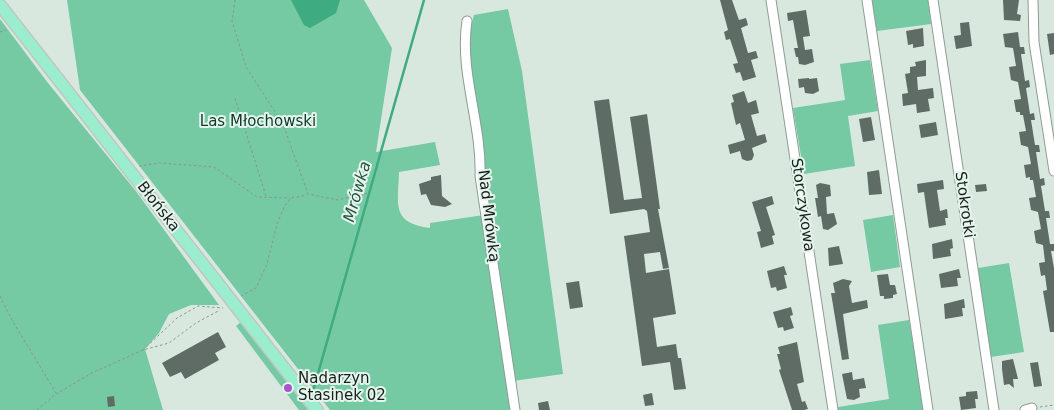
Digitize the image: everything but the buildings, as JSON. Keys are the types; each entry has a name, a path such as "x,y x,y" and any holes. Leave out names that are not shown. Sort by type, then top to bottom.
{"main road":[{"name":"Błońska","path":"0,5 317,410"}],"street":[{"name":"Storczykowa","path":"771,0 833,410"},
{"path":"867,0 928,410"},
{"name":"Stokrotki","path":"933,0 994,410"},
{"path":"1033,0 1034,42 1054,170"},
{"name":"Nad Mrówką","path":"466,21 464,42 479,137 480,176 515,410"}],"path":[{"path":"235,0 232,21 246,67 283,124 308,194"},
{"path":"236,98 266,197"},
{"path":"128,168 160,162 214,167 257,197 292,198 308,194 338,200 367,193"},
{"path":"37,410 56,394 92,372 143,350 169,343 196,323 233,303 246,292 256,288 267,264 277,224 284,207 292,198"},
{"path":"0,296 56,394"},
{"path":"143,350 177,318 198,306 220,310"},
{"path":"1028,409 1054,405"}],"green space":[{"name":"Las Młochowski","path":"67,0 364,0 392,48 376,152 435,142 440,165 399,172 398,203 403,217 409,222 417,226 430,228 430,223 484,215 513,410 330,410 80,90"},
{"path":"872,0 928,0 931,24 877,31"},
{"path":"508,9 522,71 563,374 513,381 488,214 482,133 467,41 474,15"},
{"path":"0,19 48,83 135,190 219,305 191,305 169,314 159,333 145,349 163,410 0,410"},
{"path":"870,60 878,111 848,116 855,166 804,174 793,108 845,100 840,64"},
{"path":"893,215 900,267 871,272 863,220"},
{"path":"1009,263 1024,352 991,357 978,268"},
{"path":"909,320 924,410 838,410 838,407 889,399 878,325"},
{"path":"241,322 308,410 299,410 236,326"}],"shaded area":[{"path":"291,0 340,0 336,13 310,28 304,25"}],"waterway":[{"name":"Mrówka","path":"313,391 424,0"}],"place":[{"name":"Nadarzyn Stasinek 02","path":"288,388"}]}
